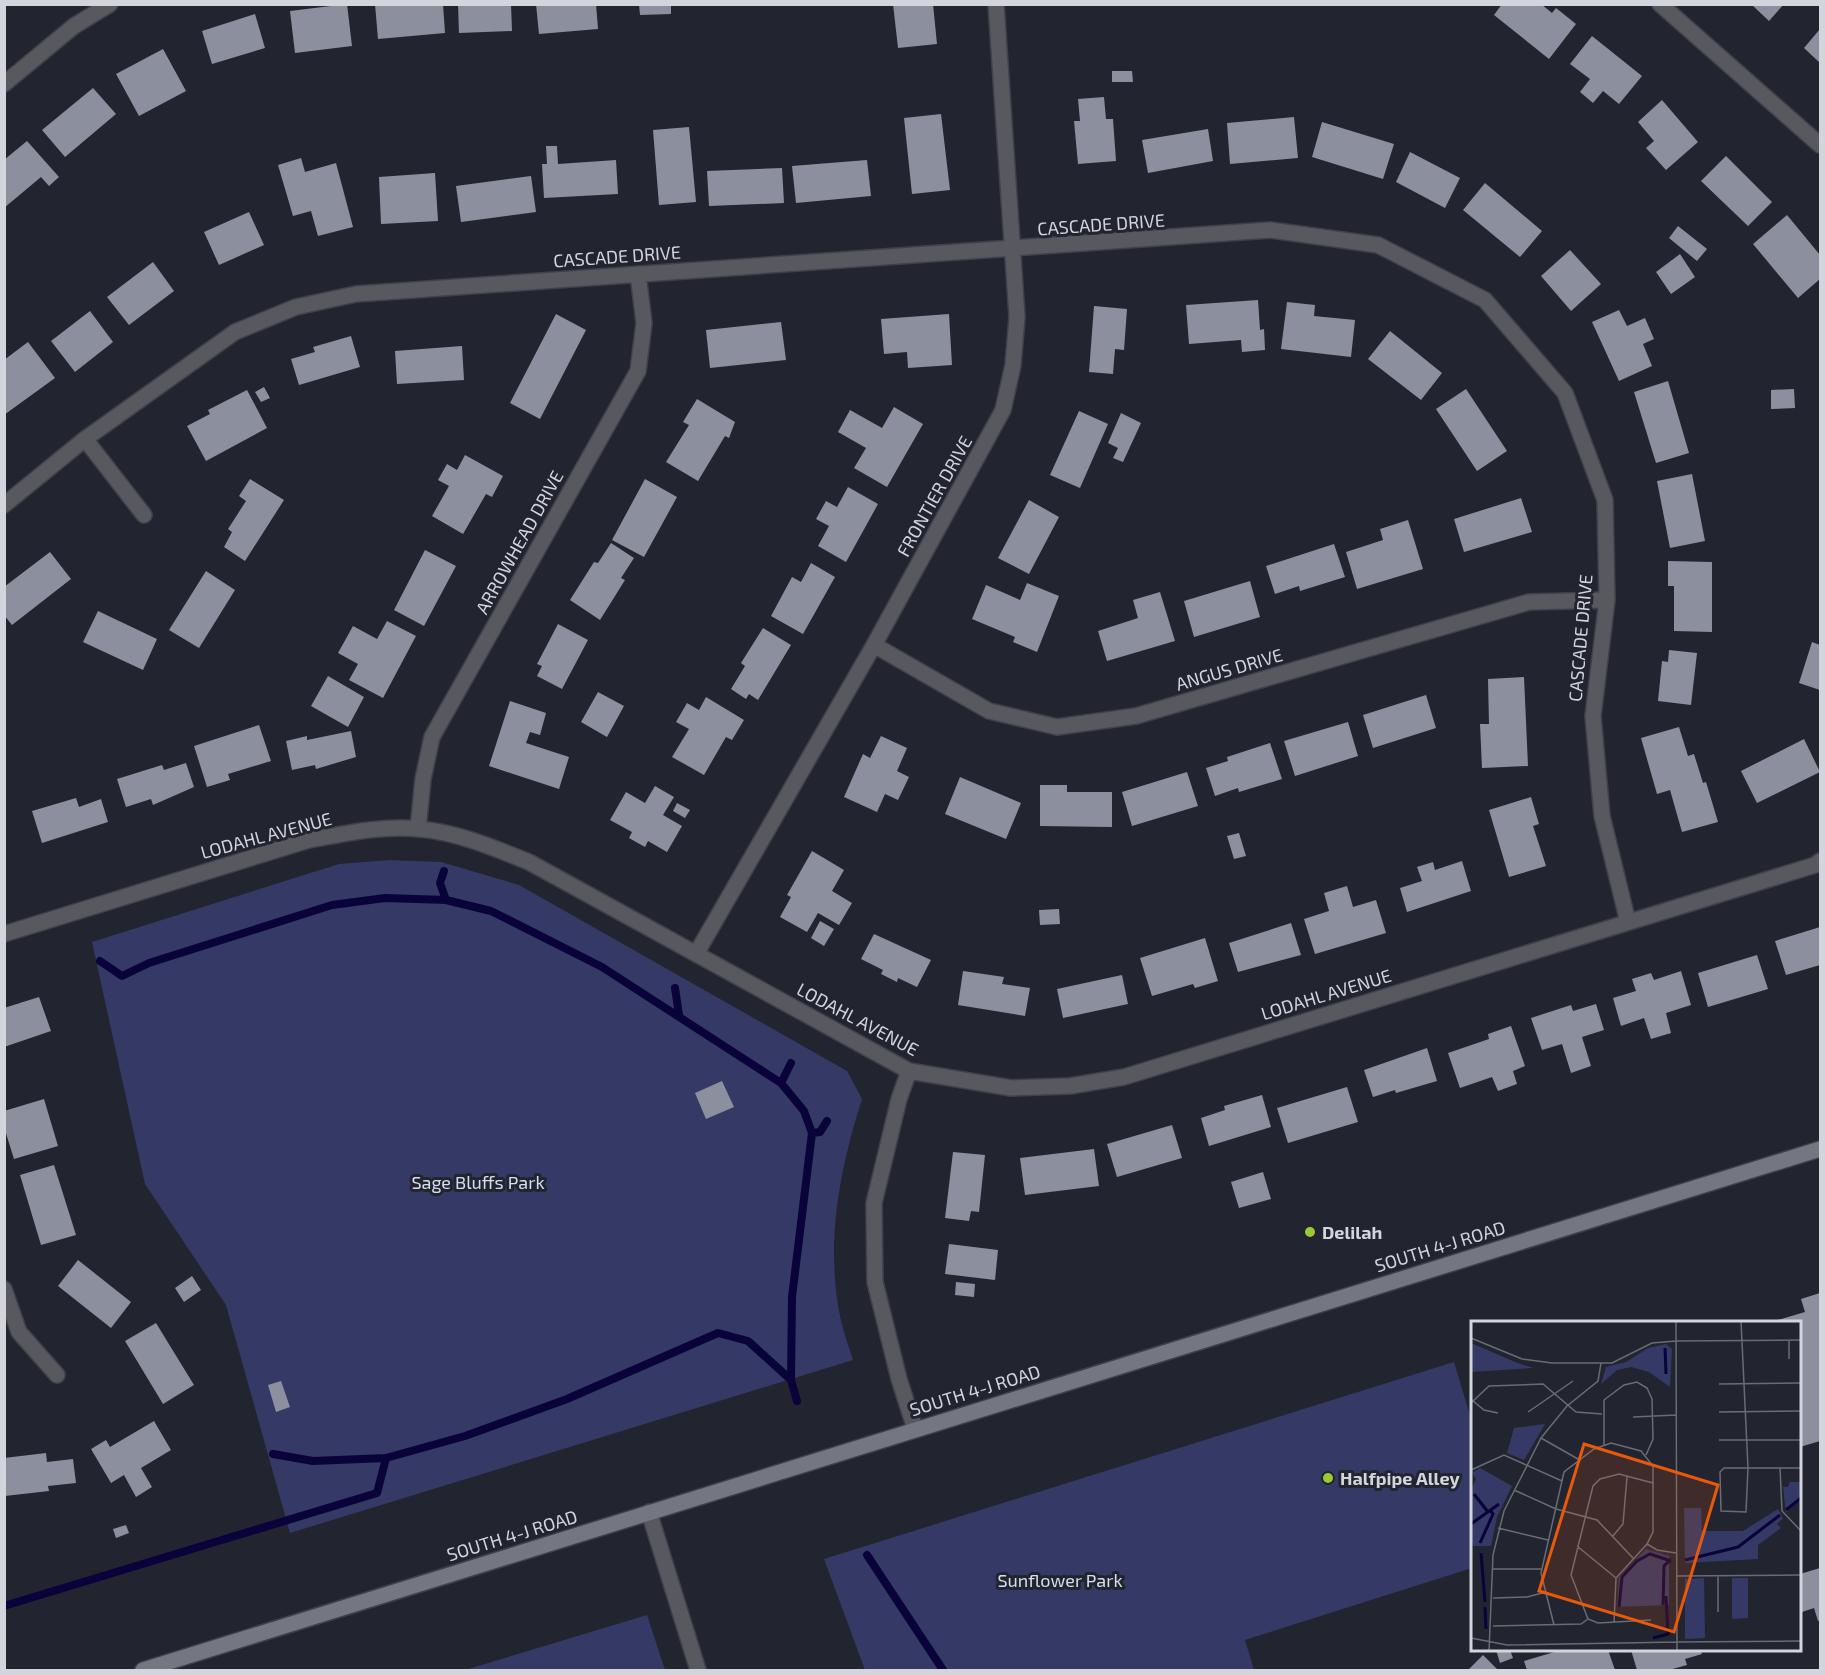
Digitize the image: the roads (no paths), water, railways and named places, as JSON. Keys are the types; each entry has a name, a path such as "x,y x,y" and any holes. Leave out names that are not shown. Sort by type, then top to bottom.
{"main road":[{"name":"SOUTH 4-J ROAD","path":"143,1671 1821,1149"}],"street":[{"path":"6,81 74,26 110,4"},
{"name":"FRONTIER DRIVE","path":"696,954 874,645 1003,410 1013,365 1017,317 996,4"},
{"path":"1660,4 1821,145"},
{"name":"CASCADE DRIVE","path":"4,505 85,439 235,332 296,307 356,294 638,273 1013,250 1270,230 1378,245 1485,300 1565,393 1605,500 1607,600 1593,716 1602,816 1628,922"},
{"name":"ARROWHEAD DRIVE","path":"418,829 423,779 432,737 638,371 644,323 638,273"},
{"path":"85,439 144,515"},
{"name":"ANGUS DRIVE","path":"874,645 989,711 1057,727 1136,716 1529,602 1607,600"},
{"name":"LODAHL AVENUE","path":"4,934 309,840 358,831 418,829 478,842 529,862 909,1071 1011,1088 1070,1086 1124,1077 1815,865 1821,861"},
{"path":"909,1071 899,1099 874,1203 875,1282 899,1379 915,1429"},
{"path":"4,1289 19,1332 57,1375"},
{"path":"649,1512 698,1671"}],"waterway":[{"path":"444,871 440,883 446,900"},
{"path":"100,961 122,976 149,963 332,905 385,898 446,900 491,911 602,967 781,1083 804,1111 812,1133 792,1297 791,1380 797,1401"},
{"path":"675,988 679,1015"},
{"path":"781,1083 791,1063"},
{"path":"812,1133 820,1132 827,1121"},
{"path":"273,1454 313,1461 386,1458 465,1436 567,1399 718,1333 748,1341 791,1380"},
{"path":"4,1606 377,1493 386,1458"},
{"path":"867,1555 943,1670"}],"place":[{"name":"Delilah","path":"1310,1232"},
{"name":"Halfpipe Alley","path":"1328,1478"}],"park label":[{"name":"Sage Bluffs Park","path":"478,1182"},
{"name":"Sunflower Park","path":"1060,1580"}]}
